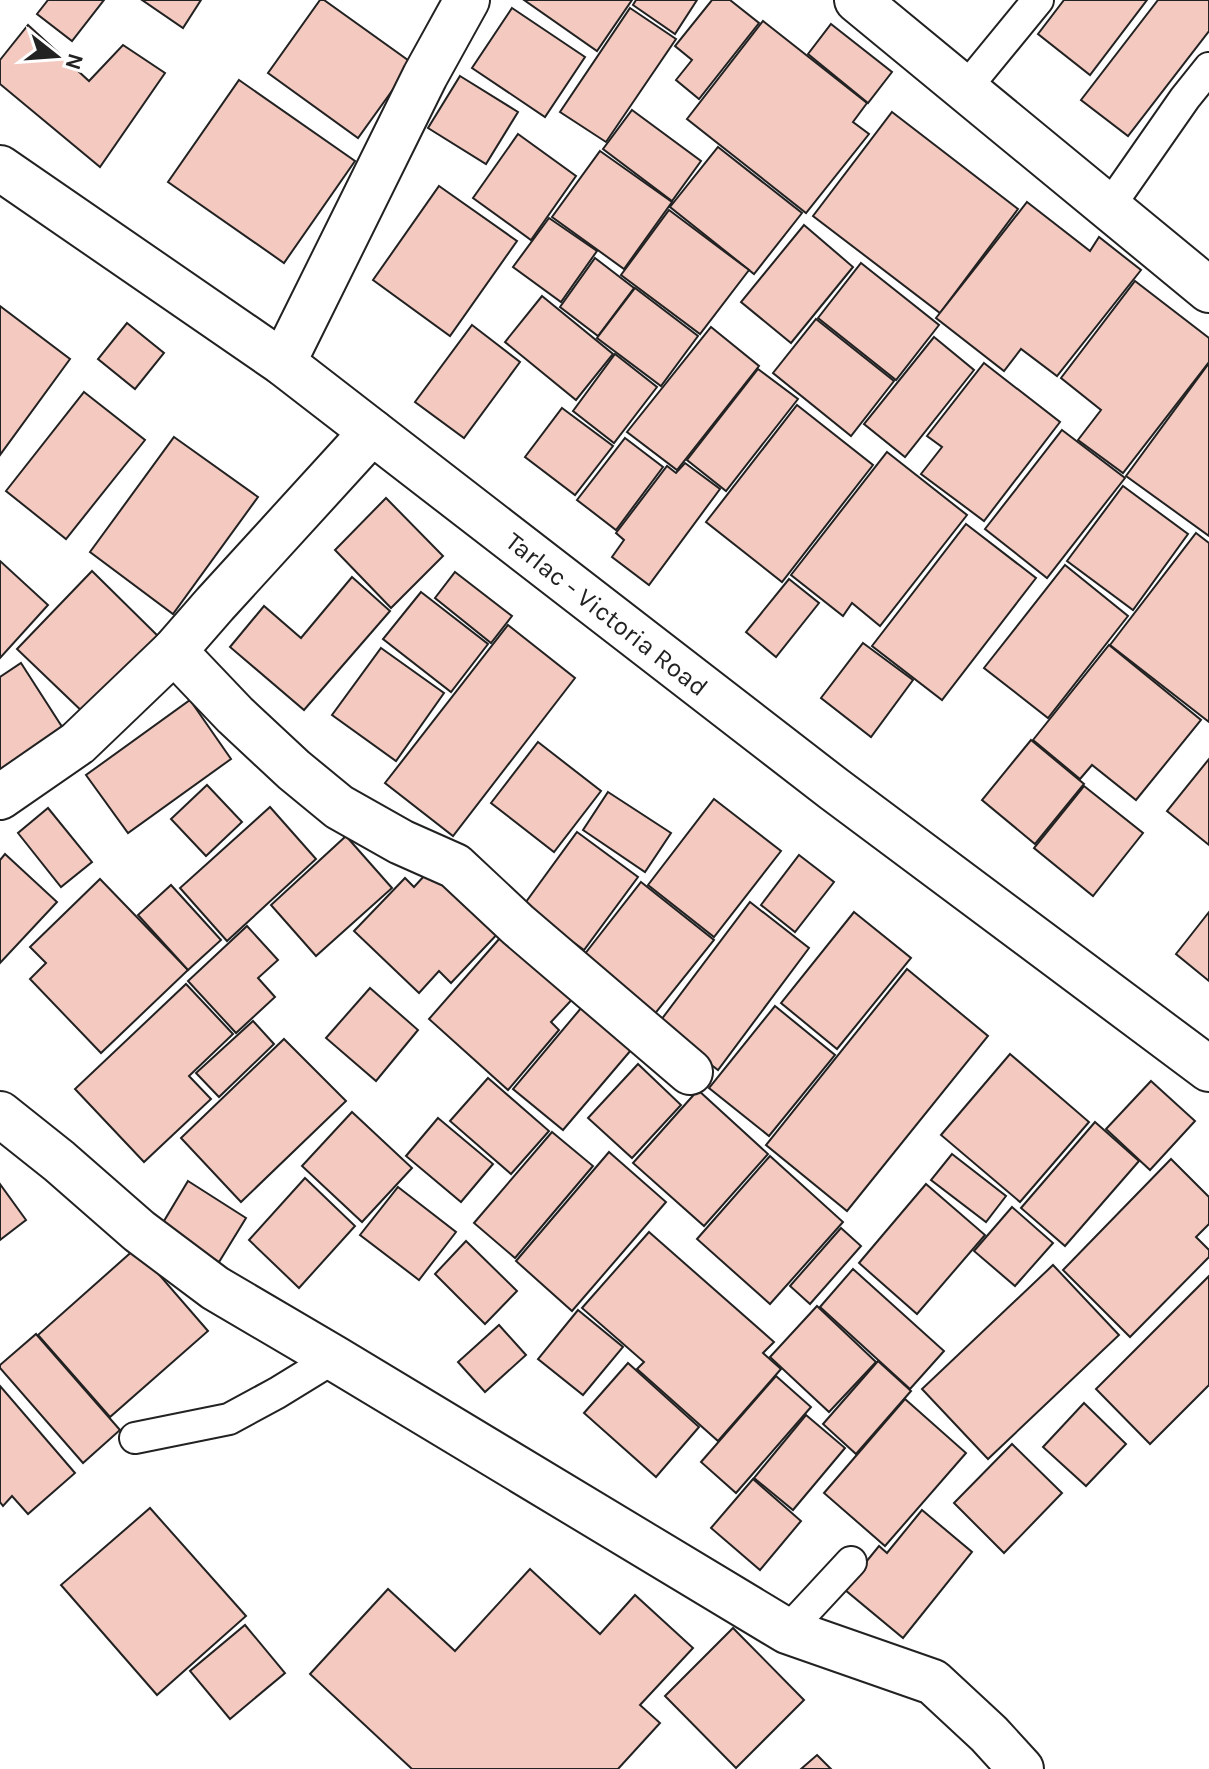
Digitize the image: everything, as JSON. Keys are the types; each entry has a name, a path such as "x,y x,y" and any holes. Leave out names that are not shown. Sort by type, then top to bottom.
{"street":[{"path":"283,363 425,76 467,0"},
{"path":"857,0 1209,290"},
{"name":"Tarlac - Victoria Road","path":"0,168 283,363 834,789 1209,1069"},
{"path":"0,797 78,743 174,651 372,432"},
{"path":"174,651 235,715 339,807 401,842 455,866 518,925 690,1072"},
{"path":"0,1114 139,1231 215,1288 787,1631 933,1682 1021,1769"}],"lane":[{"path":"965,89 1038,0"},
{"path":"1109,207 1209,68"},
{"path":"135,1438 229,1419 334,1358"},
{"path":"787,1631 851,1562"}],"building":[{"path":"48,0 104,0 72,41 37,14"},
{"path":"142,0 201,0 183,28"},
{"path":"320,0 412,63 358,138 268,73"},
{"path":"524,0 632,0 597,51"},
{"path":"636,0 697,0 675,34 633,5"},
{"path":"712,0 730,0 759,23 699,99 676,80 692,60 675,46"},
{"path":"1064,0 1147,0 1090,75 1038,34"},
{"path":"1158,0 1209,0 1209,31 1128,136 1081,100"},
{"path":"512,8 585,57 545,117 472,68"},
{"path":"630,8 676,39 606,142 560,112"},
{"path":"763,21 867,103 853,122 869,134 806,213 687,119"},
{"path":"831,24 892,72 868,103 808,54"},
{"path":"28,25 89,81 123,45 165,73 100,167 0,84 0,60"},
{"path":"460,76 518,112 486,164 428,128"},
{"path":"239,80 355,161 284,263 168,182"},
{"path":"632,110 701,161 672,201 603,149"},
{"path":"892,112 1018,209 940,313 813,216"},
{"path":"518,134 576,176 531,240 473,198"},
{"path":"718,147 802,213 754,274 670,207"},
{"path":"600,151 672,202 624,269 552,217"},
{"path":"439,186 517,241 450,336 373,280"},
{"path":"1027,202 1090,251 1099,237 1141,270 1057,376 1021,349 1004,371 936,318"},
{"path":"669,210 749,270 700,334 621,275"},
{"path":"549,218 597,251 561,302 513,267"},
{"path":"804,225 853,267 791,343 741,302"},
{"path":"595,258 634,288 598,336 560,307"},
{"path":"861,263 939,325 896,380 818,318"},
{"path":"1135,281 1209,338 1209,362 1123,473 1078,440 1101,410 1061,378"},
{"path":"635,288 698,336 661,386 597,338"},
{"path":"542,296 613,354 576,400 505,342"},
{"path":"0,306 70,359 0,455"},
{"path":"816,319 894,381 851,436 773,373"},
{"path":"127,323 164,353 135,389 98,359"},
{"path":"472,325 520,362 464,438 415,402"},
{"path":"711,327 759,366 677,470 627,432"},
{"path":"934,337 974,370 905,457 864,424"},
{"path":"615,354 657,387 614,443 573,411"},
{"path":"984,363 1060,422 984,521 921,474 942,447 927,436"},
{"path":"1209,363 1209,536 1126,476"},
{"path":"758,369 798,399 726,491 687,460"},
{"path":"84,392 145,440 66,539 6,491"},
{"path":"797,405 873,465 782,582 706,522"},
{"path":"562,408 613,446 575,495 525,457"},
{"path":"1062,430 1125,478 1047,578 985,529"},
{"path":"174,437 258,497 173,614 90,552"},
{"path":"625,438 663,467 616,530 577,500"},
{"path":"887,452 967,515 880,626 852,603 843,616 791,575"},
{"path":"685,463 720,489 649,585 612,557 624,540 616,533 667,466 676,473"},
{"path":"1123,486 1188,534 1133,610 1067,561"},
{"path":"386,498 443,556 391,608 335,550"},
{"path":"966,524 1036,578 942,700 872,646"},
{"path":"1196,533 1209,543 1209,722 1110,645"},
{"path":"0,561 48,605 0,658"},
{"path":"1065,565 1128,616 1048,718 984,668"},
{"path":"92,571 162,640 87,716 17,649"},
{"path":"455,572 512,616 491,643 435,598"},
{"path":"352,577 390,611 304,710 230,647 264,606 301,638"},
{"path":"789,579 819,603 776,657 746,632"},
{"path":"421,592 488,644 451,692 383,639"},
{"path":"508,625 575,678 453,836 385,783"},
{"path":"863,643 913,680 871,737 821,698"},
{"path":"1109,645 1201,720 1136,800 1092,765 1080,779 1033,740"},
{"path":"381,648 444,693 396,761 332,715"},
{"path":"21,663 66,733 0,777 0,677"},
{"path":"190,700 231,759 128,833 86,775"},
{"path":"1031,740 1084,784 1035,844 982,800"},
{"path":"538,742 601,791 554,852 491,803"},
{"path":"1209,759 1209,845 1167,811"},
{"path":"207,785 242,822 206,856 171,819"},
{"path":"1084,786 1143,833 1093,896 1034,848"},
{"path":"608,792 671,833 645,872 583,830"},
{"path":"714,799 781,851 714,937 648,885"},
{"path":"270,807 316,859 227,941 180,888"},
{"path":"48,808 92,862 61,887 18,833"},
{"path":"577,832 638,877 584,950 523,906"},
{"path":"346,836 392,888 316,956 271,905"},
{"path":"5,854 57,902 0,963 0,860"},
{"path":"799,855 834,882 795,932 761,905"},
{"path":"436,863 503,928 451,983 439,971 419,993 354,931 405,878 414,887"},
{"path":"100,879 188,970 101,1053 30,979 46,963 30,947"},
{"path":"641,882 714,940 649,1021 577,964"},
{"path":"171,885 221,940 188,970 138,915"},
{"path":"750,902 809,948 718,1070 658,1024"},
{"path":"854,912 911,958 837,1049 781,1003"},
{"path":"1209,912 1209,981 1176,954"},
{"path":"247,926 278,960 258,978 275,997 236,1033 188,981"},
{"path":"507,930 578,993 551,1022 559,1030 508,1090 429,1019"},
{"path":"907,969 988,1036 847,1211 766,1145"},
{"path":"186,984 233,1034 189,1076 211,1099 144,1162 75,1089"},
{"path":"370,988 418,1030 376,1081 326,1038"},
{"path":"587,1001 637,1043 563,1130 513,1089"},
{"path":"775,1006 835,1055 769,1136 709,1088"},
{"path":"253,1021 274,1044 219,1097 196,1073"},
{"path":"284,1039 346,1101 241,1202 181,1138"},
{"path":"1010,1054 1089,1122 1020,1202 941,1135"},
{"path":"638,1064 681,1105 632,1158 588,1118"},
{"path":"488,1078 549,1131 511,1174 450,1121"},
{"path":"1151,1081 1195,1121 1150,1170 1106,1129"},
{"path":"698,1090 768,1154 704,1226 633,1163"},
{"path":"352,1112 412,1168 362,1222 302,1166"},
{"path":"438,1118 493,1164 461,1202 406,1156"},
{"path":"1095,1122 1139,1161 1065,1246 1021,1208"},
{"path":"552,1132 593,1166 515,1258 474,1223"},
{"path":"609,1152 666,1202 572,1311 516,1261"},
{"path":"952,1154 1006,1196 986,1222 931,1180"},
{"path":"770,1156 843,1222 770,1304 697,1239"},
{"path":"1171,1159 1209,1197 1209,1224 1196,1237 1209,1250 1209,1257 1130,1337 1063,1270"},
{"path":"305,1178 355,1226 299,1288 249,1240"},
{"path":"188,1181 246,1218 219,1262 161,1226"},
{"path":"0,1184 26,1220 0,1240"},
{"path":"926,1184 985,1235 917,1314 859,1263"},
{"path":"398,1187 456,1232 419,1280 360,1235"},
{"path":"1012,1207 1053,1243 1015,1286 974,1251"},
{"path":"841,1228 861,1246 810,1304 790,1286"},
{"path":"649,1232 774,1342 763,1353 781,1369 718,1441 637,1369 644,1362 582,1308"},
{"path":"466,1241 517,1291 485,1324 435,1274"},
{"path":"136,1248 208,1331 110,1417 38,1335"},
{"path":"1053,1265 1119,1335 988,1459 922,1389"},
{"path":"853,1269 944,1351 910,1389 820,1307"},
{"path":"1209,1276 1209,1385 1150,1444 1096,1389"},
{"path":"817,1306 876,1362 829,1412 770,1357"},
{"path":"578,1310 623,1347 583,1395 538,1359"},
{"path":"499,1325 526,1355 485,1392 458,1362"},
{"path":"36,1334 120,1430 83,1463 0,1368"},
{"path":"878,1361 911,1391 856,1454 823,1424"},
{"path":"628,1363 699,1427 656,1477 584,1413"},
{"path":"776,1376 811,1407 736,1493 701,1462"},
{"path":"0,1386 75,1473 28,1514 12,1496 3,1506 0,1502"},
{"path":"905,1399 966,1453 885,1546 824,1493"},
{"path":"1084,1403 1126,1444 1086,1486 1043,1447"},
{"path":"806,1415 845,1448 793,1510 754,1478"},
{"path":"1012,1444 1062,1493 1004,1553 954,1503"},
{"path":"753,1479 801,1521 760,1570 711,1528"},
{"path":"150,1508 246,1616 157,1695 61,1585"},
{"path":"922,1510 972,1552 903,1638 844,1589 879,1546 887,1553"},
{"path":"530,1569 600,1634 635,1595 693,1648 640,1705 660,1723 618,1769 412,1769 310,1674 388,1589 455,1651"},
{"path":"245,1625 285,1673 230,1719 190,1671"},
{"path":"733,1628 804,1700 736,1768 665,1696"},
{"path":"817,1755 831,1769 801,1769"}]}
